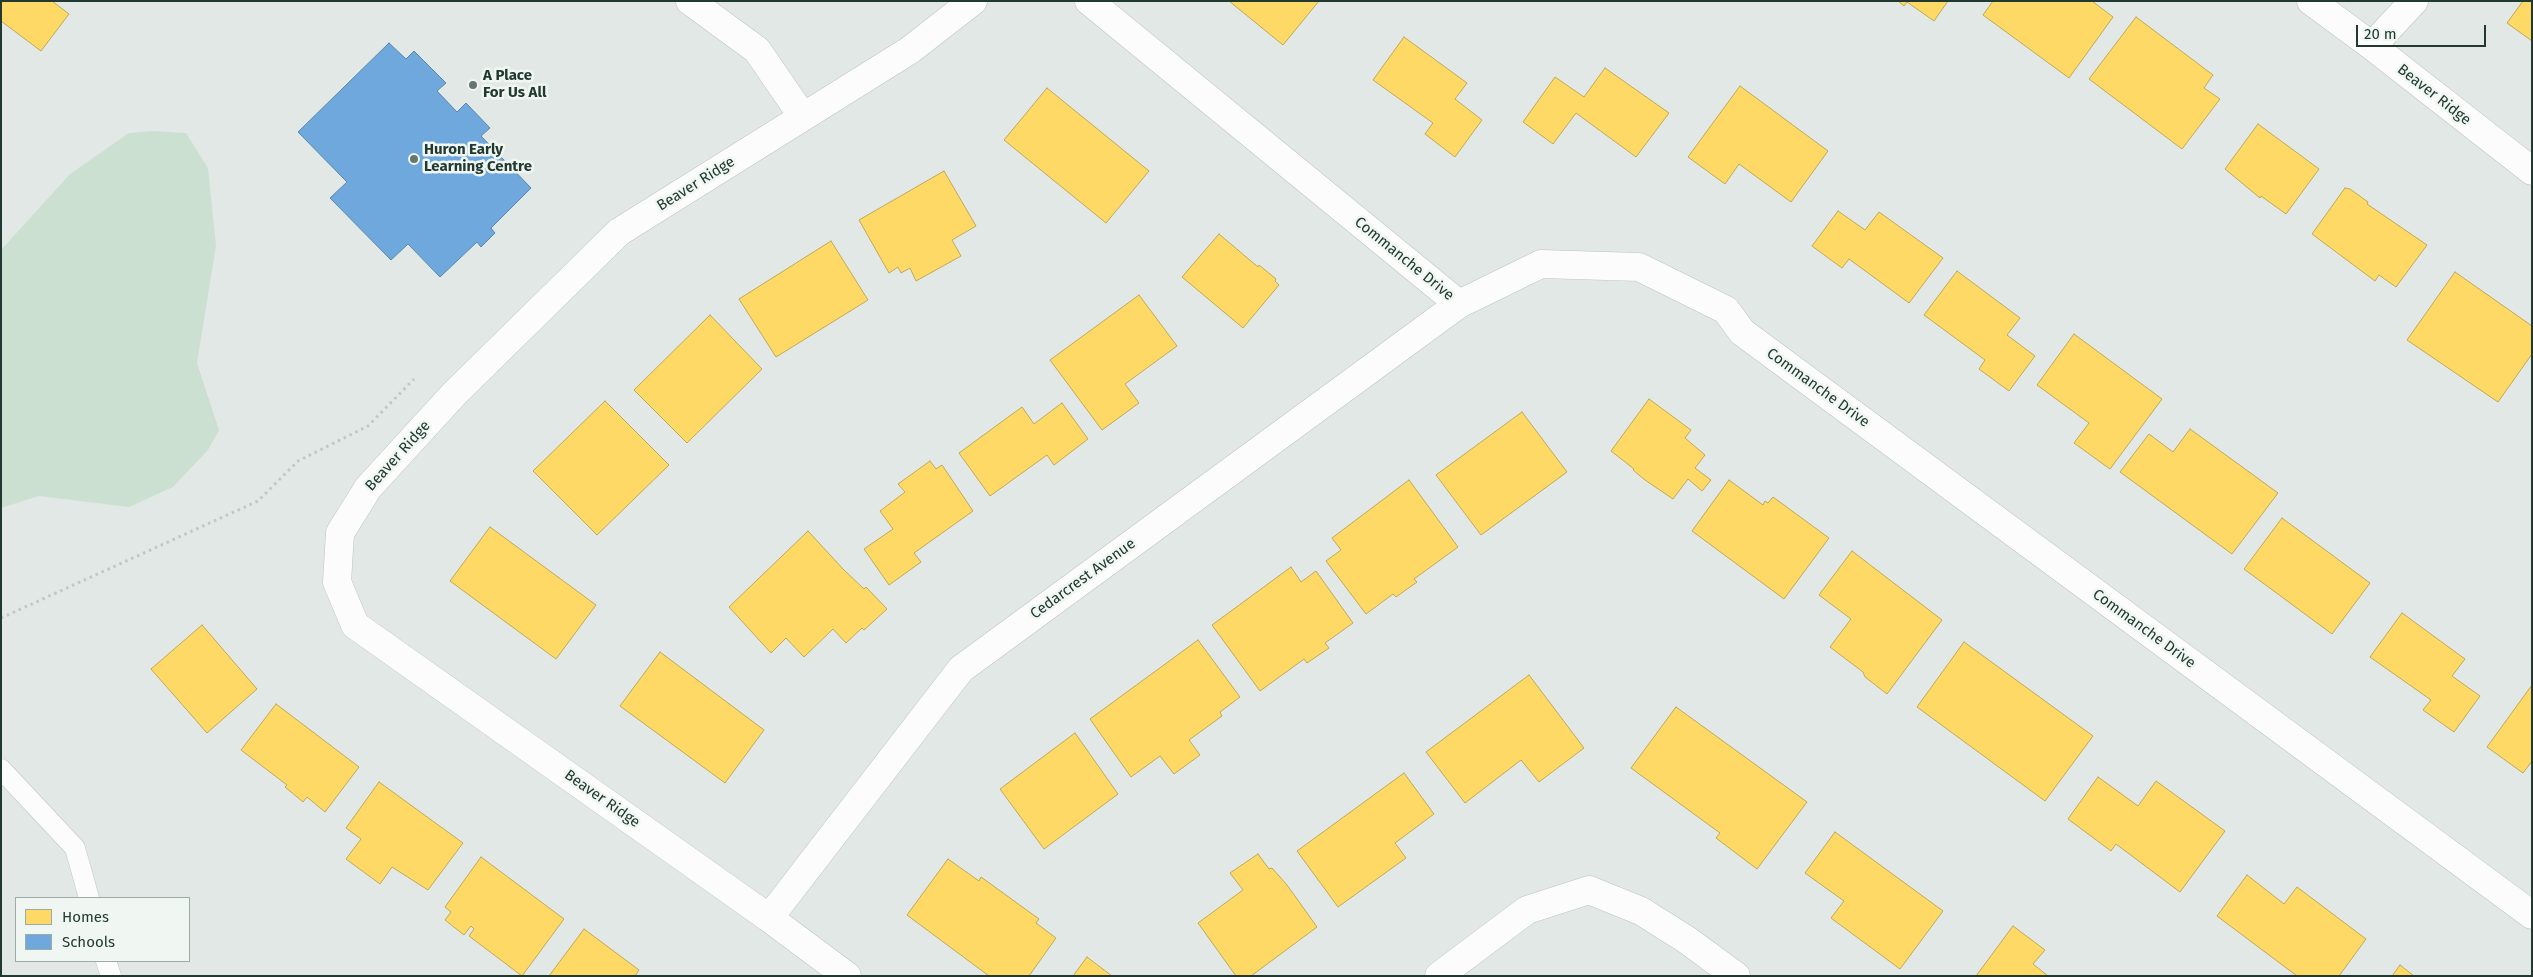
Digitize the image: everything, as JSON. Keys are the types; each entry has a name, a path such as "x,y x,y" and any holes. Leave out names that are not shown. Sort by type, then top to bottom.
{"street":[{"path":"690,1 757,50 803,116"},
{"name":"Beaver Ridge","path":"847,976 769,918 356,625 337,582 340,533 368,488 454,394 619,232 910,50 973,1"},
{"name":"Commanche Drive","path":"1089,1 1459,304 1541,264 1639,267 1726,310 1742,332 2532,915"},
{"name":"Beaver Ridge","path":"2311,1 2372,46 2532,172"},
{"path":"2372,46 2414,1"},
{"name":"Cedarcrest Avenue","path":"769,918 961,669 1459,304"},
{"path":"1439,976 1527,910 1589,890 1641,911 1688,940 1736,976"}],"lane":[{"path":"1,769 75,848 89,897"},
{"path":"106,962 111,976"}],"path":[{"path":"1,618 258,501 298,460"}],"green space":[{"path":"153,131 186,133 208,168 216,246 197,363 219,430 208,450 173,487 129,507 39,496 1,508 1,250 70,174 129,133"}],"building: Homes":[{"path":"1,1 52,1 69,14 41,51 1,21"},
{"path":"1229,1 1319,1 1283,45"},
{"path":"1898,1 1948,1 1934,21 1907,2 1904,6"},
{"path":"1993,1 2092,1 2113,17 2069,78 1983,15"},
{"path":"2523,1 2532,1 2532,41 2507,23"},
{"path":"2136,17 2213,75 2204,88 2220,99 2182,149 2089,79"},
{"path":"1404,37 1467,83 1455,99 1482,120 1455,157 1425,134 1433,123 1373,80"},
{"path":"1605,68 1669,113 1636,157 1576,113 1553,144 1523,122 1555,77 1584,97"},
{"path":"1740,86 1828,151 1791,202 1739,164 1725,184 1688,157"},
{"path":"1047,88 1149,171 1106,223 1004,140"},
{"path":"2258,124 2319,169 2286,214 2261,196 2260,198 2225,169"},
{"path":"944,171 976,226 952,240 961,256 916,281 910,268 901,273 898,267 889,273 859,220"},
{"path":"2345,188 2350,189 2368,202 2367,204 2427,245 2396,287 2379,275 2375,281 2312,234"},
{"path":"1838,211 1865,230 1879,212 1943,258 1909,303 1849,259 1842,268 1812,246"},
{"path":"1219,234 1258,267 1259,265 1276,279 1275,281 1279,285 1243,328 1182,277"},
{"path":"831,241 868,300 776,357 739,299"},
{"path":"1957,271 2020,318 2007,335 2035,356 2009,391 1979,369 1985,360 1924,315"},
{"path":"2455,272 2532,326 2532,354 2498,402 2407,340"},
{"path":"1139,295 1177,346 1125,384 1139,403 1102,430 1050,360"},
{"path":"710,315 762,369 687,443 634,390"},
{"path":"2074,334 2162,399 2110,469 2074,443 2089,423 2037,385"},
{"path":"1649,399 1691,430 1685,438 1705,455 1695,468 1711,480 1702,491 1688,479 1673,499 1645,480 1611,451"},
{"path":"605,401 669,465 597,535 533,471"},
{"path":"1062,403 1088,439 1054,465 1047,455 990,496 959,453 1022,407 1034,424"},
{"path":"1522,412 1567,472 1481,535 1436,475"},
{"path":"2190,429 2278,493 2232,554 2120,472 2149,434 2173,452"},
{"path":"930,461 936,469 942,465 973,511 914,553 921,562 889,585 864,549 893,529 880,511 905,492 898,484"},
{"path":"1409,480 1458,547 1414,579 1417,582 1396,597 1393,594 1366,614 1326,561 1341,550 1332,538"},
{"path":"1729,480 1763,505 1765,501 1768,503 1773,497 1829,538 1784,599 1692,531"},
{"path":"2282,518 2370,583 2332,634 2244,569"},
{"path":"490,527 596,605 556,659 450,581"},
{"path":"808,531 843,569 864,589 866,587 887,609 846,643 833,629 804,657 786,638 771,653 729,607"},
{"path":"1852,551 1942,620 1887,694 1865,677 1863,672 1830,647 1851,619 1819,595"},
{"path":"1291,567 1301,582 1316,571 1353,623 1325,643 1329,648 1307,663 1304,659 1260,691 1212,625"},
{"path":"2402,613 2465,659 2452,676 2480,696 2454,732 2423,710 2431,700 2370,657"},
{"path":"202,625 257,689 207,733 151,669"},
{"path":"1198,640 1240,697 1220,712 1222,716 1189,740 1200,755 1174,774 1160,756 1131,777 1090,719"},
{"path":"1964,642 2093,736 2045,801 1917,707"},
{"path":"660,652 764,730 725,783 620,706"},
{"path":"1529,675 1584,748 1539,782 1521,760 1465,803 1426,752"},
{"path":"2532,685 2532,761 2523,773 2487,747"},
{"path":"276,704 359,767 325,812 307,797 303,802 285,787 287,785 241,750"},
{"path":"1676,707 1807,802 1757,869 1716,838 1720,833 1631,768"},
{"path":"1075,733 1118,794 1044,849 1000,789"},
{"path":"1404,773 1434,814 1395,843 1406,858 1338,907 1297,851"},
{"path":"2098,777 2138,806 2156,781 2225,831 2180,892 2116,844 2111,851 2068,819"},
{"path":"379,782 463,843 428,890 392,867 380,884 346,859 361,839 346,828"},
{"path":"1835,832 1943,911 1900,969 1831,918 1844,901 1805,873"},
{"path":"1258,854 1269,869 1272,868 1287,885 1317,927 1251,976 1236,976 1198,923 1243,890 1230,873"},
{"path":"481,857 564,919 522,976 469,936 474,929 471,926 464,935 445,920 451,912 445,907"},
{"path":"948,859 979,881 981,877 1039,919 1036,923 1056,938 1029,976 989,976 907,915"},
{"path":"2247,875 2284,904 2297,887 2366,939 2339,976 2297,976 2217,916"},
{"path":"2013,926 2045,950 2033,964 2048,976 1976,976"},
{"path":"584,929 639,970 635,976 549,976"},
{"path":"1087,957 1112,976 1073,976"},
{"path":"2400,965 2414,976 2392,976"}],"building: Schools":[{"name":"Huron Early Learning Centre","path":"389,43 406,59 414,51 446,83 437,91 457,112 466,103 490,128 481,136 531,188 491,228 495,233 481,247 477,242 440,277 408,244 391,260 330,198 347,182 298,132"}],"place":[{"name":"A Place For Us All","path":"473,85"},
{"name":"Huron Early Learning Centre","path":"414,159"}]}
